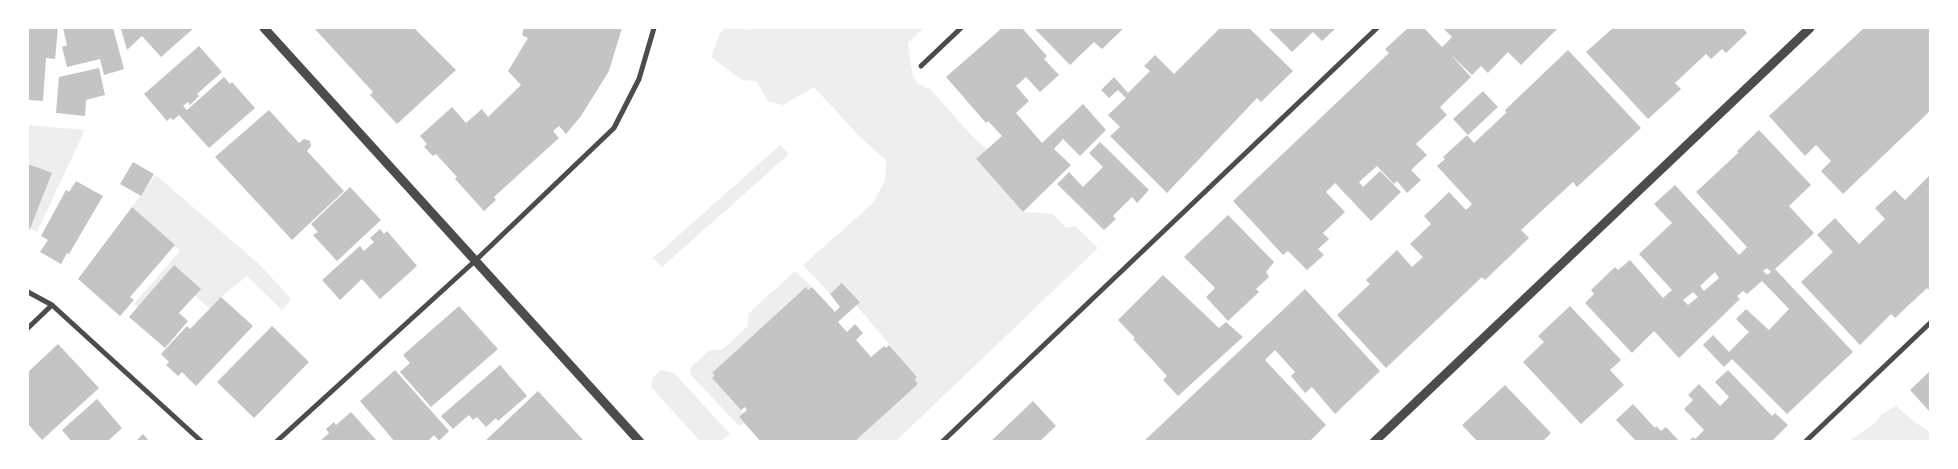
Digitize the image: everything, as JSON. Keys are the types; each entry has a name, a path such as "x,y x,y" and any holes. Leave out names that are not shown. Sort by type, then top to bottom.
{"street":[{"path":"264,28 640,442"},
{"path":"276,442 476,260 614,128 639,78 654,28"},
{"path":"921,66 961,28"},
{"path":"942,442 1377,28"},
{"path":"1374,442 1810,28"},
{"path":"28,292 52,305 202,442"},
{"path":"28,328 52,305"},
{"path":"1805,442 1930,323"}],"shaded area":[{"path":"725,28 742,28 745,30 759,28 924,28 908,43 912,72 917,83 930,89 972,136 987,149 976,160 1023,212 1053,214 1066,228 1075,226 1098,248 896,441 854,441 918,384 915,380 917,377 856,305 860,301 843,283 830,294 803,265 872,204 885,181 886,160 859,136 814,87 783,105 768,101 756,81 742,80 711,57 720,33"},
{"path":"28,125 85,130 37,232 30,229 52,174 28,164"},
{"path":"780,145 789,154 662,267 653,258"},
{"path":"156,175 261,266 291,299 282,310 247,276 221,297 210,309 171,274 140,309 134,304 180,251 132,207"},
{"path":"795,271 812,287 808,290 806,288 713,373 715,375 712,378 744,413 739,417 744,423 739,426 691,375 690,369 710,350 721,350 748,326 748,314"},
{"path":"661,370 674,373 730,434 721,441 700,441 651,387 653,377"},
{"path":"1896,406 1930,432 1930,441 1849,441 1875,423 1882,414"}],"building":[{"path":"28,28 58,28 55,59 46,58 43,101 28,100"},
{"path":"63,28 113,28 124,69 104,75 100,59 67,67 62,47 67,45"},
{"path":"194,28 161,57 142,36 127,50 121,29"},
{"path":"314,28 414,28 456,70 397,124 370,95 373,92"},
{"path":"524,28 622,28 609,71 581,116 566,134 559,126 553,131 559,138 494,197 496,200 484,211 455,179 457,177 436,154 433,156 424,147 427,144 420,136 452,107 466,123 482,109 488,117 521,85 508,71 528,38 522,35"},
{"path":"1002,28 1022,28 1047,56 1044,59 1059,75 1040,92 1026,77 1016,86 1029,101 1016,113 1042,143 1083,104 1106,130 1080,156 1063,139 1054,149 1071,165 1023,212 976,159 1002,136 988,121 986,123 946,77"},
{"path":"1034,28 1124,28 1102,49 1094,42 1070,65"},
{"path":"1220,28 1249,28 1293,71 1261,102 1257,98 1167,193 1110,136 1120,127 1108,115 1126,98 1118,90 1109,98 1101,90 1114,77 1128,93 1150,71 1144,66 1155,55 1174,74"},
{"path":"1268,28 1336,28 1322,41 1313,32 1292,52"},
{"path":"1408,28 1424,28 1442,47 1452,37 1443,28 1558,28 1521,65 1508,52 1488,73 1481,66 1472,75 1450,54 1471,77 1440,107 1447,115 1416,144 1427,155 1411,170 1421,180 1407,193 1397,181 1394,184 1377,166 1359,182 1363,187 1380,171 1401,192 1371,221 1335,183 1326,192 1345,212 1323,233 1329,239 1318,249 1324,255 1307,270 1288,251 1283,255 1233,201 1389,53 1385,49"},
{"path":"1613,28 1743,28 1747,33 1726,53 1722,49 1711,59 1706,54 1675,83 1681,89 1648,119 1586,52"},
{"path":"1864,28 1930,28 1930,111 1843,194 1821,171 1831,161 1816,145 1805,156 1769,116"},
{"path":"199,46 222,72 197,94 199,96 190,105 188,102 183,106 187,110 224,77 230,84 232,82 255,108 209,148 179,115 173,120 170,118 167,121 144,94"},
{"path":"1568,50 1641,128 1577,187 1573,182 1521,230 1529,238 1485,280 1482,277 1386,368 1337,315 1370,284 1366,280 1397,250 1412,267 1423,257 1410,244 1431,224 1424,216 1449,192 1466,210 1472,204 1437,166 1445,159 1443,157 1467,135 1474,143 1506,113 1505,110"},
{"path":"99,68 105,95 86,100 85,116 56,113 59,77"},
{"path":"1483,91 1498,107 1468,135 1453,119"},
{"path":"269,110 299,143 304,139 310,141 311,146 307,151 344,191 292,240 215,157"},
{"path":"1759,130 1811,185 1789,206 1814,233 1775,269 1853,352 1787,414 1732,359 1724,367 1703,345 1713,335 1729,352 1749,332 1736,319 1746,309 1769,330 1789,309 1762,281 1747,294 1743,291 1737,296 1740,299 1679,358 1654,331 1632,353 1585,303 1594,294 1591,290 1615,267 1618,270 1630,260 1663,298 1672,290 1639,254 1672,223 1654,204 1675,185 1739,255 1747,247 1696,192 1738,153 1737,151","holes":["1767,268 1771,272 1767,275 1763,271","1715,272 1719,278 1704,291 1700,286","1693,292 1698,297 1688,305 1683,300"]},
{"path":"1100,142 1149,190 1137,203 1132,197 1113,216 1116,219 1104,230 1057,184 1069,172 1083,187 1103,167 1089,153"},
{"path":"133,162 154,174 141,196 120,184"},
{"path":"28,164 52,173 30,229 28,228"},
{"path":"1930,175 1930,287 1895,318 1891,314 1860,345 1801,282 1833,252 1817,235 1835,218 1859,244 1885,219 1875,208 1895,190 1905,200"},
{"path":"76,181 103,196 69,254 67,253 61,264 40,252 48,240 41,236 66,190 69,192"},
{"path":"350,187 381,220 337,261 313,235 318,232 311,224"},
{"path":"132,207 175,245 130,297 134,300 120,316 78,279"},
{"path":"1228,215 1274,262 1266,272 1269,277 1256,289 1259,292 1228,321 1206,297 1215,288 1184,257"},
{"path":"380,229 384,234 387,231 417,266 380,299 362,279 340,300 322,280 360,246 364,251 374,242 370,238"},
{"path":"174,265 201,289 179,313 188,321 165,348 129,317"},
{"path":"1163,275 1219,328 1226,322 1243,337 1178,396 1163,380 1167,376 1118,320"},
{"path":"842,283 860,302 838,322 847,332 855,324 863,333 856,340 871,357 884,346 886,348 889,345 917,377 915,380 918,384 854,442 761,442 739,417 747,410 745,407 741,410 712,378 715,375 712,373 806,287 808,290 812,287 835,312 840,307 830,294"},
{"path":"1305,289 1380,371 1335,414 1312,387 1305,393 1291,376 1295,372 1275,350 1265,360 1326,425 1309,442 1143,442"},
{"path":"221,297 253,326 196,386 182,372 178,376 166,365 169,362 161,354 187,326 190,329"},
{"path":"459,306 498,349 431,407 400,372 410,363 403,355"},
{"path":"1570,306 1621,360 1610,370 1624,385 1581,424 1523,362 1544,342 1538,336"},
{"path":"272,326 309,362 254,418 217,382"},
{"path":"58,344 99,388 42,440 28,424 28,372"},
{"path":"500,365 527,396 498,421 496,418 486,427 477,417 473,420 469,415 453,429 441,416"},
{"path":"395,370 449,431 439,441 434,435 427,442 395,442 360,401"},
{"path":"1728,370 1772,416 1775,413 1788,425 1771,442 1688,442 1693,437 1695,439 1704,430 1684,409 1693,400 1688,395 1699,384 1720,406 1729,397 1715,382"},
{"path":"1930,371 1930,412 1910,390"},
{"path":"1505,385 1551,433 1542,442 1478,442 1462,425"},
{"path":"538,391 585,442 484,442"},
{"path":"97,399 122,428 107,442 72,442 62,430"},
{"path":"1033,401 1056,426 1039,442 990,442"},
{"path":"1633,404 1655,428 1656,426 1661,431 1666,427 1680,442 1637,442 1616,420"},
{"path":"351,412 378,442 319,442 329,433 326,429 334,422 336,425"},
{"path":"143,434 150,442 135,442"}]}
